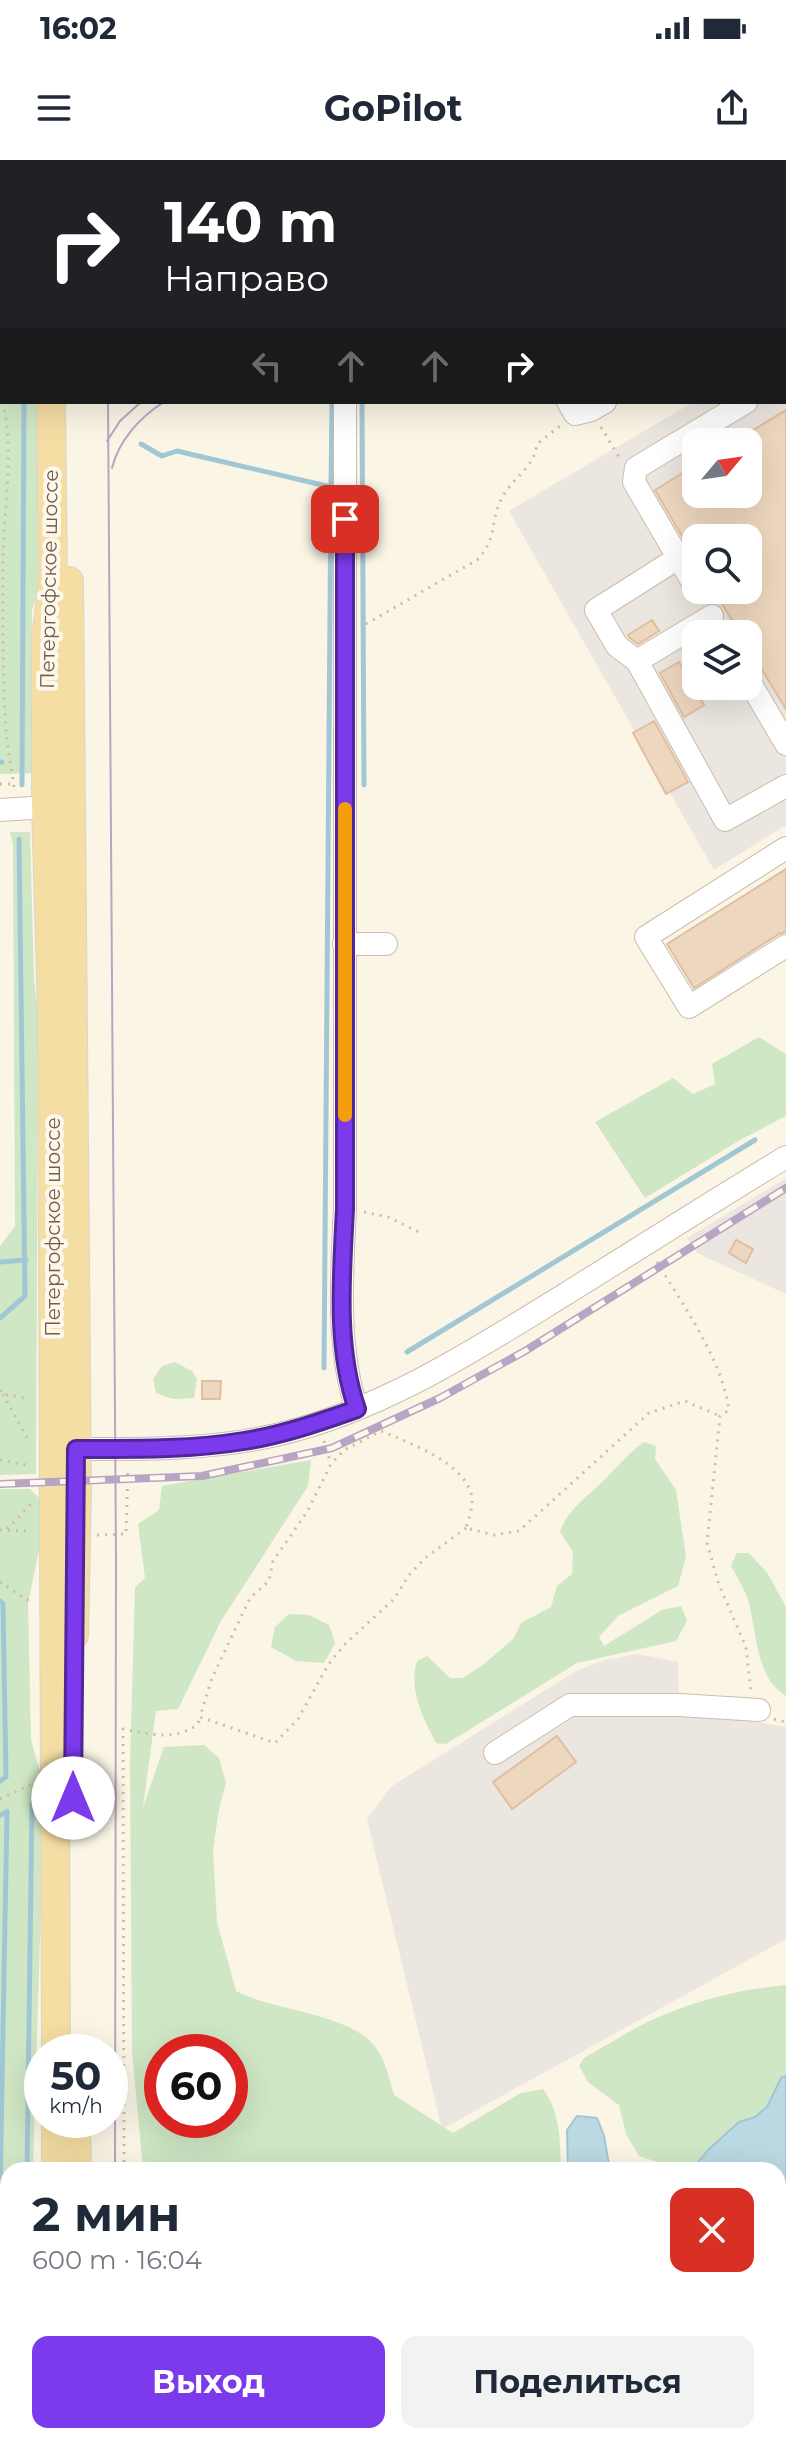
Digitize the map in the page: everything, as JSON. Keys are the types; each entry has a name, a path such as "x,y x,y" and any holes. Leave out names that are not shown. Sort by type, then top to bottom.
{"main road":[{"name":"Петергофское шоссе","path":"51,404 53,580 46,639 74,1015 55,1456 56,2034"},
{"name":"Петергофское шоссе","path":"58,807 68,404"},
{"name":"Петергофское шоссе","path":"55,1456 73,1702 75,2034"},
{"path":"56,2138 56,2162"},
{"path":"76,2138 77,2162"}],"street":[{"path":"345,404 345,1208 341,1296 350,1388 357,1409"},
{"path":"682,565 634,482 636,468 743,404"},
{"path":"678,558 596,610 617,646 637,661 725,820 786,786"},
{"path":"637,661 682,641"},
{"path":"760,700 786,744"},
{"path":"7,804 58,807"},
{"path":"786,848 646,937 689,1007 786,946"},
{"path":"344,944 386,944"},
{"path":"55,1456 242,1442 317,1423 357,1409 453,1364 786,1157"},
{"path":"495,1753 570,1705 679,1705 759,1710"}],"path":[{"path":"0,201 0,268"},
{"path":"3,404 8,424 9,464 3,527 4,656 7,742 13,784 7,804"},
{"path":"345,636 477,560 489,546 500,502 512,483 535,458 537,444 585,407 634,482"},
{"path":"0,784 13,784"},
{"path":"345,1208 388,1217 419,1232"},
{"path":"646,1244 705,1345 727,1396 729,1410 720,1416"},
{"path":"1,1392 16,1414 55,1456"},
{"path":"1,1392 30,1399"},
{"path":"466,1528 494,1535 519,1531 649,1413 685,1401 720,1416"},
{"path":"720,1416 707,1543 719,1585 746,1647 754,1704 764,1715 786,1722"},
{"path":"317,1423 331,1464"},
{"path":"124,2162 123,1729 163,1736 178,1735 197,1725 212,1678 250,1598 269,1581 273,1561 307,1512 331,1464 344,1450 381,1431 434,1455 466,1483 472,1497 466,1528 425,1558 409,1575 394,1599 344,1645 328,1665 298,1719 275,1743 200,1717"},
{"path":"0,1460 55,1456"},
{"path":"97,1535 126,1534 127,1468"},
{"path":"7,1529 34,1500"},
{"path":"0,1530 33,1531"},
{"path":"0,1582 36,1605"},
{"path":"0,1799 33,1784"}],"shaded area":[{"path":"690,404 786,404 786,825 714,870 509,511"},
{"path":"786,1178 786,1294 697,1253 687,1238"},
{"path":"638,1654 678,1662 679,1716 732,1718 786,1727 786,1939 442,2129 367,1819 392,1786 576,1671 605,1660"}],"green space":[{"path":"0,404 43,404 46,572 32,609 33,773 0,774"},
{"path":"10,832 30,832 34,980 38,1010 36,1474 0,1475 0,1246 15,1226 13,844"},
{"path":"759,1037 786,1054 786,1116 645,1198 595,1122 673,1078 693,1094 715,1084 712,1064"},
{"path":"175,1362 192,1371 197,1379 194,1398 173,1399 156,1393 153,1379 162,1366"},
{"path":"644,1442 656,1446 655,1459 676,1490 686,1556 678,1586 618,1616 599,1637 604,1646 662,1610 681,1606 687,1621 676,1641 577,1663 446,1744 436,1743 416,1693 417,1661 427,1656 450,1678 463,1678 514,1638 521,1623 551,1607 557,1586 572,1574 573,1552 560,1532 564,1523 580,1503"},
{"path":"311,1460 308,1486 221,1621 178,1709 156,1711 143,1807 164,1747 204,1745 219,1758 226,1783 213,1850 217,1922 236,1991 328,2019 361,2034 381,2055 394,2095 453,2133 521,2093 543,2089 556,2118 561,2162 142,2162 132,2051 130,1765 135,1587 145,1578 138,1524 159,1510 162,1486"},
{"path":"0,1489 30,1489 41,1500 40,1546 28,1603 31,1740 40,1771 42,1874 37,2034 24,2034 24,2138 34,2138 33,2162 0,2162"},
{"path":"737,1553 749,1553 768,1574 786,1607 786,1696 768,1678 763,1666 748,1600 731,1566"},
{"path":"289,1614 309,1615 329,1625 335,1643 324,1663 296,1661 271,1647 275,1627"},
{"path":"786,1985 786,2076 781,2078 767,2107 755,2117 739,2122 698,2162 657,2162 639,2156 626,2134 619,2105 588,2082 579,2066 584,2058 669,2013 702,2001"}],"water":[{"path":"786,2076 786,2162 698,2162 739,2122 755,2117 767,2107 781,2078"},
{"path":"577,2116 597,2118 609,2162 568,2162 567,2130"}],"building":[{"path":"786,410 786,709 762,670 762,620 732,620 722,604 762,604 762,524 682,524 682,536 655,490 682,474 682,508 762,508 762,428 756,428"},
{"path":"652,620 659,631 638,644 630,638 628,635"},
{"path":"679,662 682,667 682,700 701,700 704,705 684,717 660,673"},
{"path":"654,721 688,782 666,794 633,733"},
{"path":"786,869 786,932 694,988 667,944"},
{"path":"736,1240 753,1249 746,1263 729,1253"},
{"path":"202,1381 221,1381 220,1399 202,1399"},
{"path":"557,1736 576,1762 512,1809 493,1782"}],"waterway":[{"path":"22,785 24,404"},
{"path":"331,487 332,404"},
{"path":"362,404 364,785"},
{"path":"141,444 162,456 177,451 331,487 324,1368"},
{"path":"0,1318 25,1296 19,839"},
{"path":"407,1352 755,1140"},
{"path":"0,1262 26,1260"},
{"path":"0,1601 3,1604 6,1777 0,1781"},
{"path":"27,2162 32,1804"},
{"path":"1,1815 7,1811 1,2162"}],"tram line":[{"path":"108,404 116,1560 115,2162"},
{"path":"107,441 120,421 139,404"},
{"path":"112,468 132,430 161,404"}],"railway":[{"path":"0,1484 202,1476 332,1448 440,1398 525,1351 786,1188"}],"slow traffic":[{"path":"345,809 345,1115"}],"route":[{"path":"73,1798 76,1449 145,1449 242,1442 278,1435 357,1409 350,1388 341,1296 345,1208 345,519"}]}
